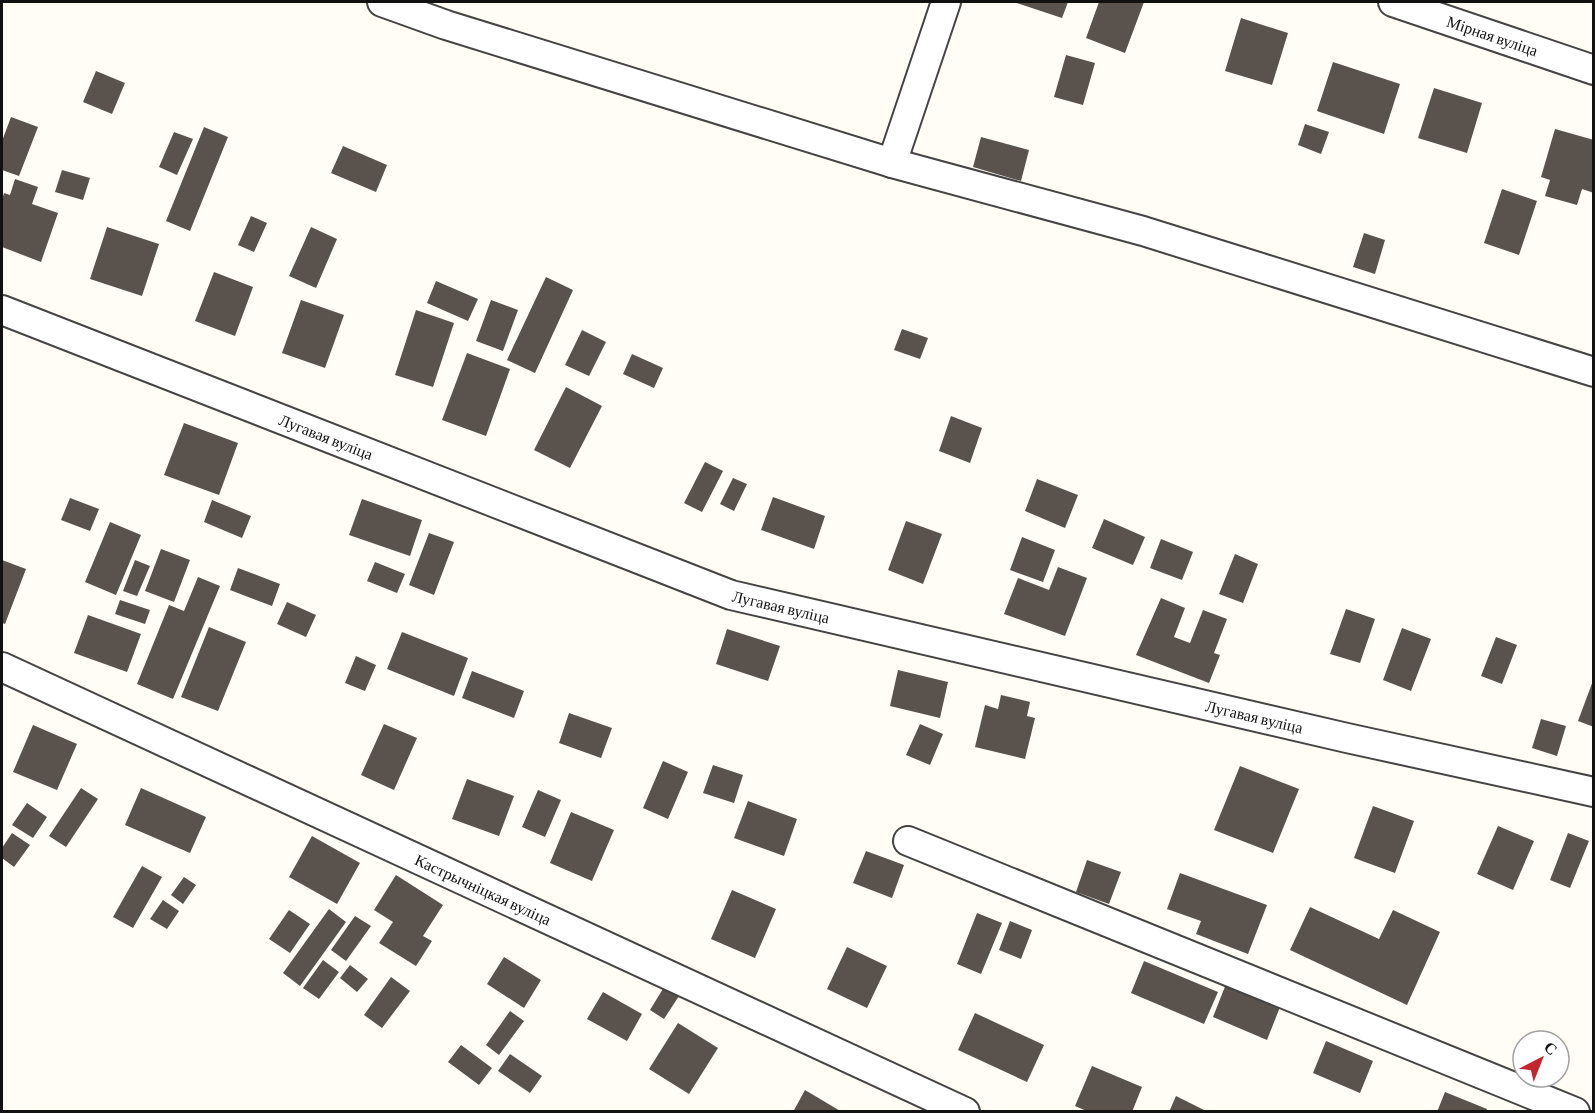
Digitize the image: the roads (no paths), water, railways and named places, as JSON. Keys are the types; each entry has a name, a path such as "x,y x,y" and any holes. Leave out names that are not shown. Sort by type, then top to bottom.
{"street":[{"path":"382,2 446,25 892,163 1143,231 1593,372"},
{"path":"892,163 946,2"},
{"name":"Мірная вуліца","path":"1393,2 1593,70"},
{"name":"Лугавая вуліца","path":"2,310 731,595 1335,735 1593,792"},
{"name":"Кастрычніцкая вуліца","path":"2,667 965,1112"},
{"path":"908,841 1575,1112"}]}
